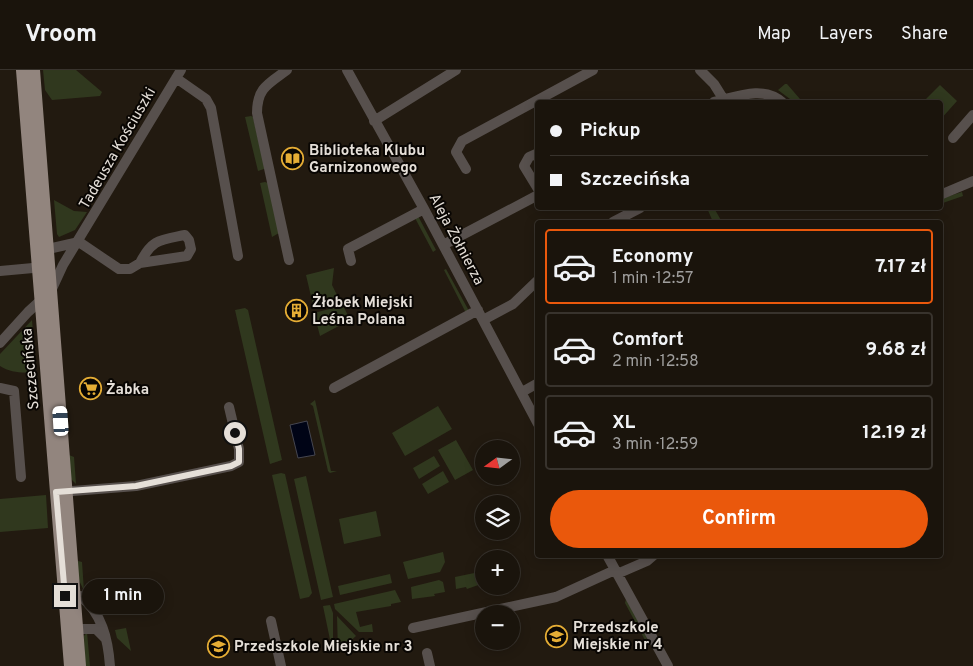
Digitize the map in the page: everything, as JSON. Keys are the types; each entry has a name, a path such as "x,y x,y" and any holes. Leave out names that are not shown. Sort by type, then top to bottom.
{"main road":[{"name":"Szczecińska","path":"22,70 43,267 51,291 61,492"},
{"name":"Szczecińska","path":"34,70 48,249 43,267 40,302 61,492 70,596 72,629 70,666"},
{"name":"Szczecińska","path":"72,629 80,666"}],"street":[{"path":"287,70 261,91 257,98 257,106 290,260"},
{"name":"Aleja Żołnierza","path":"347,70 535,418"},
{"path":"374,121 456,70"},
{"path":"538,100 593,70"},
{"path":"700,70 714,84 719,100"},
{"path":"179,74 206,98 211,108 238,256"},
{"name":"Tadeusza Kościuszki","path":"51,291 63,265 79,242 179,74"},
{"path":"724,100 761,92 772,94 780,100"},
{"path":"466,169 456,152 462,141 535,101"},
{"path":"954,138 973,115"},
{"path":"535,154 529,157 524,166 535,184"},
{"path":"943,194 973,181"},
{"path":"443,245 535,197"},
{"path":"351,261 348,249 424,210"},
{"path":"617,220 636,210"},
{"path":"48,249 79,242 119,269 130,269 140,263 187,256 191,249 189,240 184,236 155,242 148,247 140,263"},
{"path":"0,271 63,265"},
{"path":"483,320 513,304 535,283"},
{"path":"0,343 28,312 51,291"},
{"path":"334,388 478,310"},
{"path":"522,392 535,385"},
{"path":"0,388 14,391 21,477"},
{"path":"61,492 136,486 231,466 239,462 239,449 229,406"},
{"path":"609,558 668,666"},
{"path":"413,628 556,597 650,558"},
{"path":"70,596 80,596 95,611 107,641 110,666"},
{"path":"271,621 281,666"},
{"path":"72,629 96,630 107,641"},
{"path":"427,653 430,666"}],"green space":[{"path":"43,70 76,70 102,92 100,96 52,100 45,90"},
{"path":"787,84 800,99 791,100 778,90"},
{"path":"940,85 957,101 943,117 943,100 925,100"},
{"path":"245,117 253,117 264,165 264,169 258,171"},
{"path":"260,183 268,183 279,233 272,237"},
{"path":"962,192 963,196 943,203 943,198"},
{"path":"54,200 74,211 87,212 75,230 59,237 57,234"},
{"path":"708,210 715,210 721,220 712,220"},
{"path":"418,216 436,250 433,252 415,218"},
{"path":"334,268 332,285 338,297 329,302 313,305 306,275"},
{"path":"446,269 469,311 466,313 444,270"},
{"path":"342,303 350,320 320,336 314,313 337,307"},
{"path":"245,308 248,310 282,460 270,464 235,310"},
{"path":"32,320 36,372 17,372 0,366 0,354"},
{"path":"315,400 331,471 337,471 330,473 313,406 310,404"},
{"path":"438,406 452,429 405,456 392,433"},
{"path":"456,440 473,470 455,480 438,450"},
{"path":"69,455 74,457 76,484 71,479"},
{"path":"434,456 440,466 419,479 413,468"},
{"path":"443,471 449,482 428,494 422,484"},
{"path":"285,474 312,593 309,597 300,599 272,475"},
{"path":"306,476 333,597 321,600 294,479"},
{"path":"46,495 48,528 0,532 0,499"},
{"path":"376,511 381,536 344,544 339,519"},
{"path":"443,552 445,562 440,572 408,579 403,562"},
{"path":"78,561 82,562 84,591 78,578"},
{"path":"475,573 475,586 467,589 466,587 456,589 455,577"},
{"path":"390,574 392,583 340,595 338,586"},
{"path":"439,580 443,582 445,592 434,594 435,596 412,599 411,587"},
{"path":"395,590 401,602 391,604 391,606 356,612 360,627 372,624 373,632 359,632 335,609 334,604"},
{"path":"626,599 647,637 646,642 625,603"},
{"path":"330,605 333,613 333,654 323,606"},
{"path":"337,616 356,636 338,652"},
{"path":"126,628 131,651 117,638 115,630"},
{"path":"87,632 90,666 85,666 84,636"}],"water":[{"path":"307,421 315,455 298,458 290,425"}],"place":[{"name":"Biblioteka Klubu Garnizonowego","path":"293,159"},
{"name":"Żłobek Miejski Leśna Polana","path":"296,311"},
{"name":"Żabka","path":"90,389"},
{"name":"Przedszkole Miejskie nr 4","path":"557,636"},
{"name":"Przedszkole Miejskie nr 3","path":"218,646"}],"route":[{"path":"65,596 56,492 136,486 231,466 239,462 239,449 235,433"}]}
